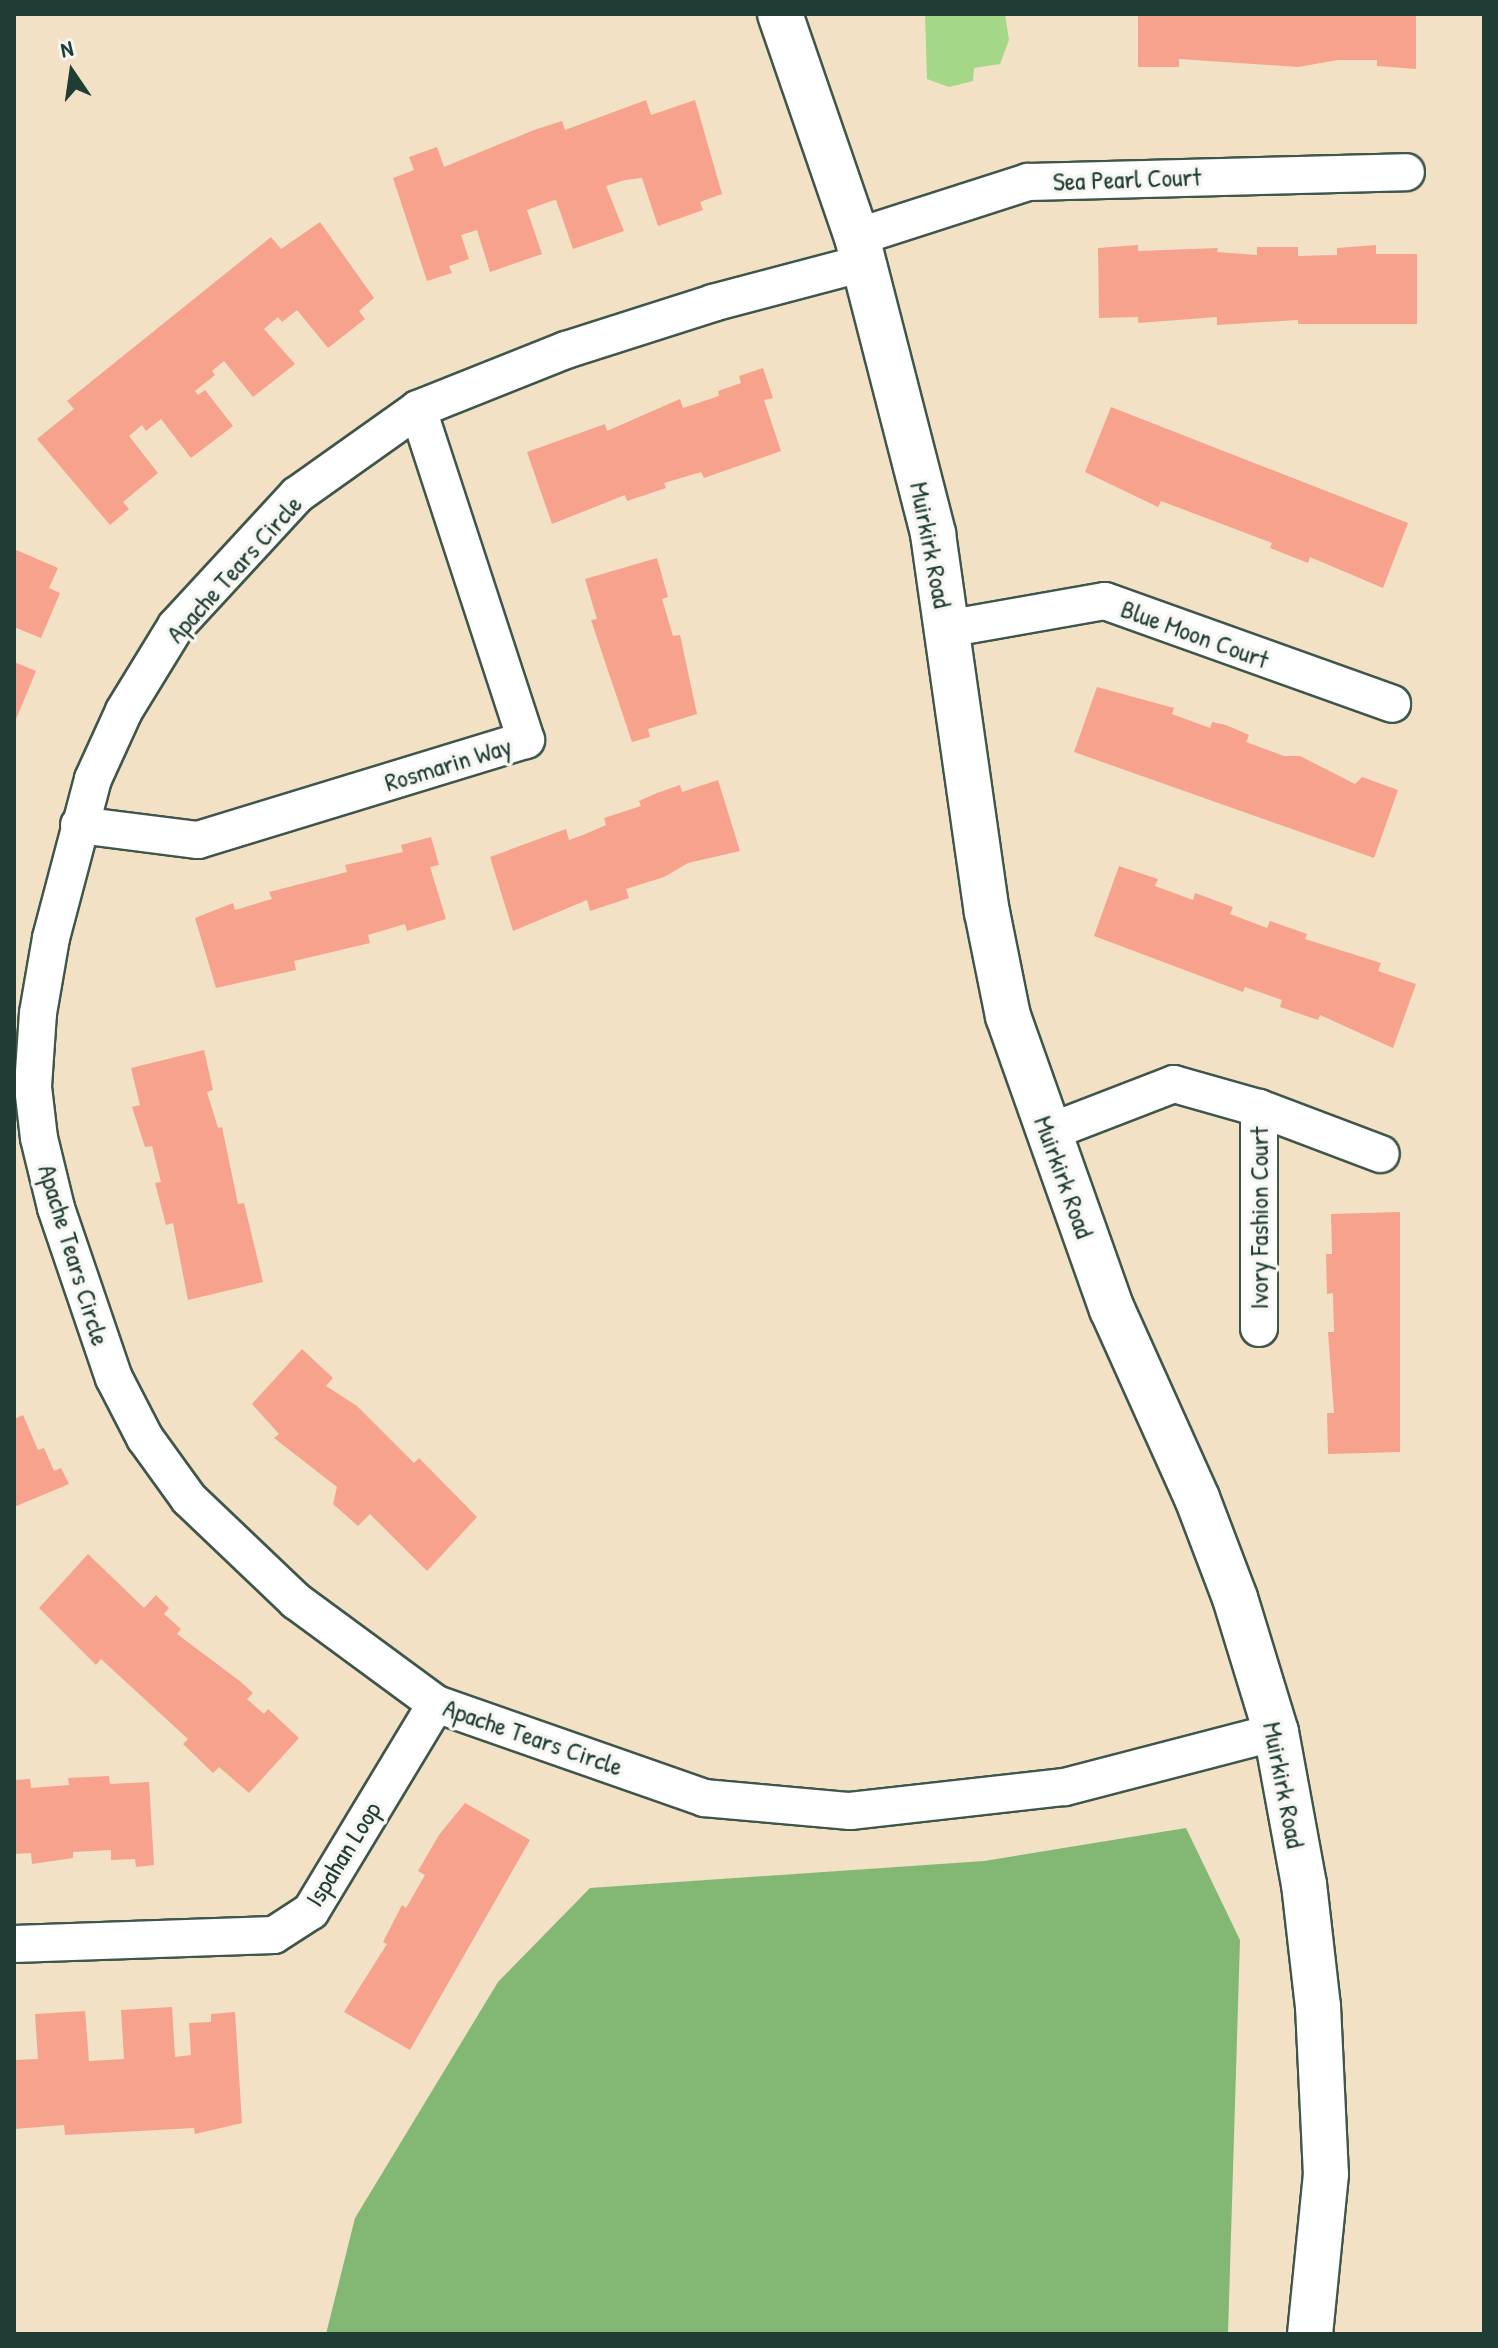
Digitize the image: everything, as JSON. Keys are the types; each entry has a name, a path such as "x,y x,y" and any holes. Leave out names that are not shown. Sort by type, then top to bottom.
{"main road":[{"name":"Muirkirk Road","path":"780,14 860,250 933,534 996,957 1008,1016 1112,1309 1197,1498 1276,1732 1304,1884 1318,2006 1326,2174 1310,2334"}],"street":[{"name":"Sea Pearl Court","path":"860,250 1028,182 1406,172"},
{"name":"Apache Tears Circle","path":"860,250 713,303 566,350 418,409 297,495 176,626 124,711 93,779 79,825 48,953 24,1087 85,1304 145,1438 189,1499 296,1601 436,1704 704,1798 850,1811 1065,1787 1276,1732"},
{"name":"Rosmarin Way","path":"79,825 198,840 526,740 418,409"},
{"name":"Blue Moon Court","path":"946,629 1105,601 1392,704"},
{"name":"Ivory Fashion Court","path":"1047,1133 1174,1084 1259,1108 1381,1154"},
{"name":"Ivory Fashion Court","path":"1259,1108 1259,1328"},
{"name":"Ispahan Loop","path":"14,1944 274,1935 311,1911 436,1704"}],"green space":[{"path":"925,14 1005,14 1009,40 1000,64 974,68 973,81 949,87 927,79"},
{"path":"1186,1828 1240,1940 1228,2334 326,2334 355,2218 498,1982 590,1888 984,1861"}],"building":[{"path":"1138,14 1416,14 1416,69 1377,66 1377,60 1338,60 1298,67 1179,59 1179,67 1138,67"},
{"path":"646,100 651,115 695,100 722,194 700,202 703,210 658,226 642,178 625,180 606,186 624,231 573,249 556,200 551,201 527,210 542,254 490,272 477,230 461,235 469,259 449,266 452,273 427,281 393,178 414,170 409,157 437,147 444,167 534,130 562,121 565,130"},
{"path":"320,222 374,298 359,311 365,319 328,348 297,310 282,322 278,317 264,329 295,364 253,397 224,361 212,371 215,375 195,391 198,395 205,390 233,426 191,458 161,419 146,431 142,425 129,436 158,473 123,502 129,509 110,525 37,439 74,409 67,401 271,237 281,249"},
{"path":"1138,245 1138,251 1218,248 1217,252 1257,255 1257,247 1298,247 1298,256 1337,255 1337,248 1376,245 1376,254 1417,254 1417,324 1298,324 1298,320 1217,325 1217,317 1138,323 1138,317 1099,318 1098,248"},
{"path":"763,368 773,398 764,400 781,451 704,478 701,472 664,483 666,488 627,501 625,495 552,524 527,452 605,424 607,431 680,399 683,408 719,396 718,391 741,383 739,376"},
{"path":"1111,407 1408,523 1383,588 1310,557 1308,563 1270,548 1272,543 1161,501 1158,507 1085,472"},
{"path":"14,549 58,568 49,588 60,593 41,638 14,627"},
{"path":"657,558 668,597 662,599 673,636 680,635 697,714 648,729 650,737 632,742 591,620 597,619 585,579"},
{"path":"14,662 36,671 14,724"},
{"path":"1097,687 1174,708 1172,714 1210,728 1212,722 1226,725 1249,735 1246,742 1284,756 1300,756 1355,784 1362,777 1398,790 1374,858 1074,752"},
{"path":"718,780 740,851 688,863 664,877 626,889 629,898 590,911 587,900 513,931 490,857 566,829 569,840 606,825 604,818 641,806 639,801 657,793 680,785 682,792"},
{"path":"431,837 439,865 430,867 446,919 407,931 405,924 368,935 370,943 294,961 296,970 216,988 195,918 233,903 235,910 272,899 269,892 347,872 345,865 403,852 401,845"},
{"path":"1119,866 1158,879 1155,886 1193,900 1195,893 1233,907 1230,914 1267,928 1270,921 1307,934 1305,939 1381,963 1378,971 1416,984 1393,1048 1320,1015 1318,1020 1280,1007 1282,1000 1245,987 1243,992 1094,936"},
{"path":"204,1050 213,1090 207,1092 218,1128 222,1127 238,1204 244,1203 263,1282 188,1300 173,1223 166,1225 155,1183 161,1182 152,1146 145,1147 132,1107 140,1105 131,1068"},
{"path":"1400,1212 1400,1452 1328,1454 1327,1413 1334,1413 1328,1332 1334,1332 1333,1293 1327,1294 1326,1254 1332,1254 1331,1214"},
{"path":"302,1349 333,1378 326,1386 357,1406 414,1463 419,1458 477,1517 427,1571 370,1514 358,1526 333,1504 337,1487 274,1438 279,1434 252,1404"},
{"path":"23,1415 38,1450 44,1448 54,1471 61,1468 69,1484 14,1507 14,1419"},
{"path":"88,1554 144,1608 156,1595 169,1608 164,1614 181,1629 177,1634 241,1682 253,1693 247,1699 264,1714 268,1709 299,1738 249,1793 219,1767 213,1773 183,1744 188,1739 101,1659 96,1665 39,1608"},
{"path":"109,1776 110,1784 149,1782 154,1865 136,1867 135,1859 111,1860 111,1850 73,1852 73,1858 32,1864 31,1853 14,1854 14,1780 30,1779 31,1788 69,1785 68,1778"},
{"path":"465,1803 530,1840 410,2050 344,2012 387,1944 383,1942 402,1905 406,1908 425,1875 418,1871 439,1835"},
{"path":"172,2007 175,2057 191,2055 189,2023 211,2022 211,2014 235,2012 242,2123 195,2134 194,2128 65,2135 64,2125 14,2129 14,2060 38,2059 35,2014 85,2011 89,2061 124,2059 121,2010"}]}
